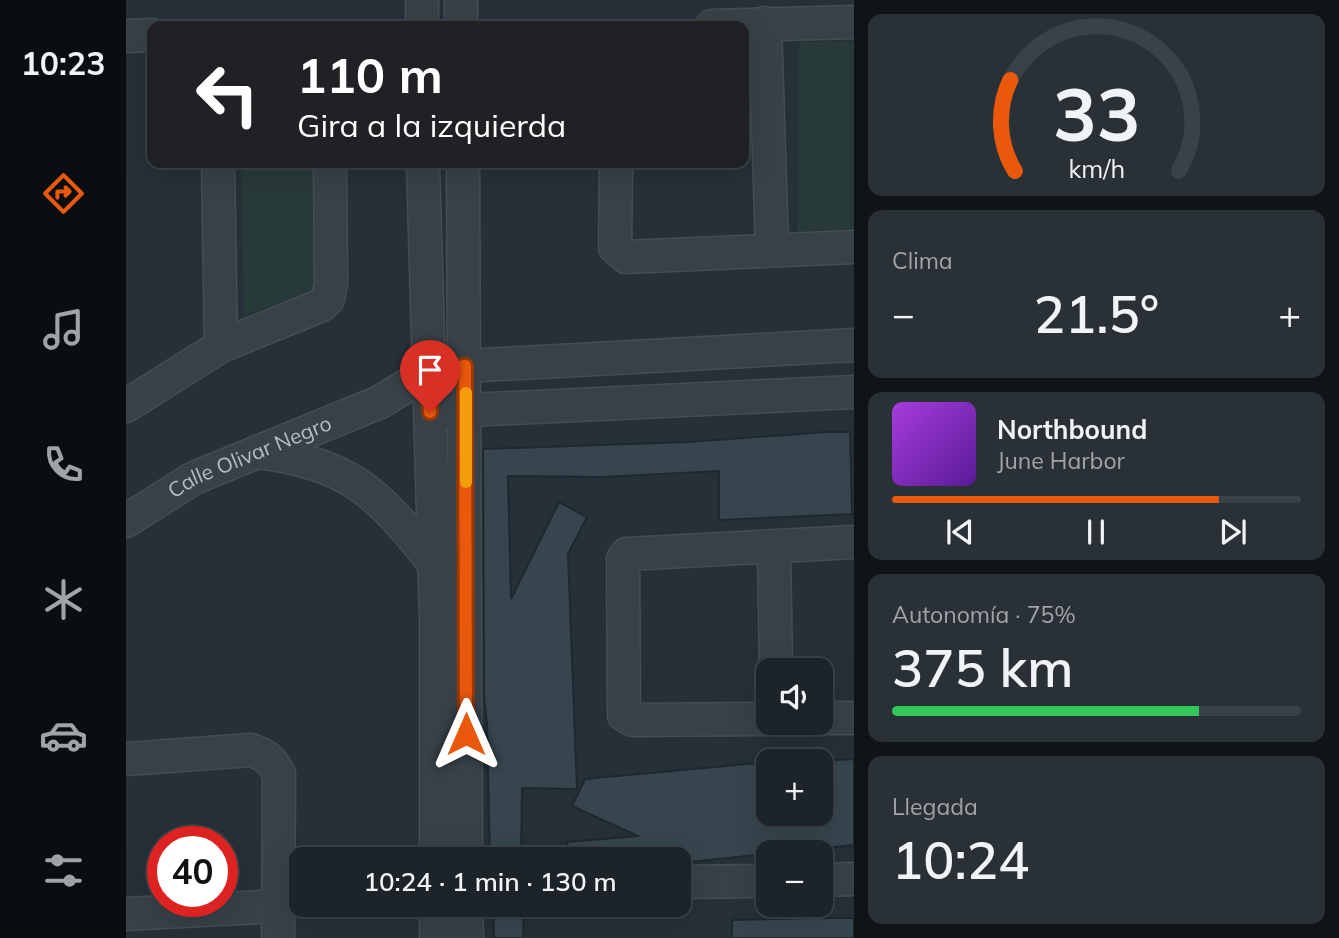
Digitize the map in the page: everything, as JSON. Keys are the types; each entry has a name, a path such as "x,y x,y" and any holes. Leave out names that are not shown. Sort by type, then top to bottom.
{"street":[{"path":"422,0 422,21"},
{"path":"461,0 461,21"},
{"path":"749,24 854,22"},
{"path":"765,23 772,249"},
{"path":"126,36 147,35"},
{"path":"218,168 221,346"},
{"path":"126,406 221,346 322,305 328,299 331,283 330,168"},
{"path":"423,168 432,561 436,619 436,847"},
{"path":"463,168 466,847"},
{"path":"616,168 615,247 626,257 854,247"},
{"path":"429,372 465,366 854,345"},
{"name":"Calle Olivar Negro","path":"126,521 194,478 252,452 380,402 429,372"},
{"path":"380,402 430,412 854,392"},
{"path":"252,452 301,458 335,469 369,492 401,522 432,561"},
{"path":"756,719 633,720 624,715 622,562 627,554 854,542"},
{"path":"774,547 776,658"},
{"path":"833,718 854,718"},
{"path":"126,759 251,750 265,754 274,763 279,774 278,938"},
{"path":"833,880 854,879"},
{"path":"691,882 756,881"},
{"path":"126,914 278,906"},
{"path":"436,917 436,938"},
{"path":"466,917 467,938"}],"shaded area":[{"path":"854,41 854,232 797,234 799,42"},
{"path":"241,168 322,168 324,285 244,316"}],"building":[{"path":"850,432 852,514 719,520 719,471 602,477 508,476 511,599 559,502 587,517 568,554 577,789 522,788 521,847 490,847 484,696 483,449 688,442"},
{"path":"854,759 854,845 833,847 833,840 756,840 756,855 691,862 691,847 568,847 567,842 638,836 572,806 585,779 756,763 756,826 833,826 833,760"},
{"path":"493,917 524,917 523,938 494,938"},
{"path":"854,918 854,938 732,938 732,920"}],"slow traffic":[{"path":"466,393 466,482"}],"route":[{"path":"430,412 429,372 465,366 466,734"}]}
